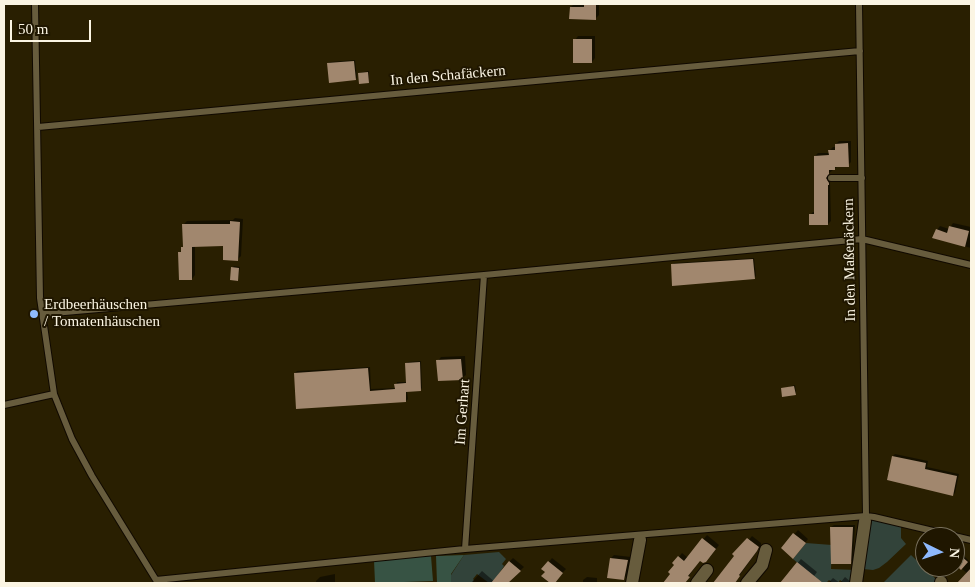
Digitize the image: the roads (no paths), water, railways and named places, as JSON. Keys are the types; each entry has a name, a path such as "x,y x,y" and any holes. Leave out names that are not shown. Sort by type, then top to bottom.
{"street":[{"path":"856,583 866,518"},
{"path":"632,583 640,540"},
{"path":"747,583 762,566 766,550"},
{"path":"697,583 706,570"}],"lane":[{"path":"35,4 40,288 54,394 72,439 92,476 156,580 465,550 874,517 971,540"},
{"name":"In den Maßenäckern","path":"859,4 866,518"},
{"name":"In den Schafäckern","path":"38,128 860,51"},
{"path":"831,178 862,178"},
{"path":"42,314 862,239 971,265"},
{"name":"Im Gerhart","path":"465,550 484,275"},
{"path":"4,406 54,394"}],"place":[{"name":"Erdbeerhäuschen / Tomatenhäuschen","path":"34,314"}]}
